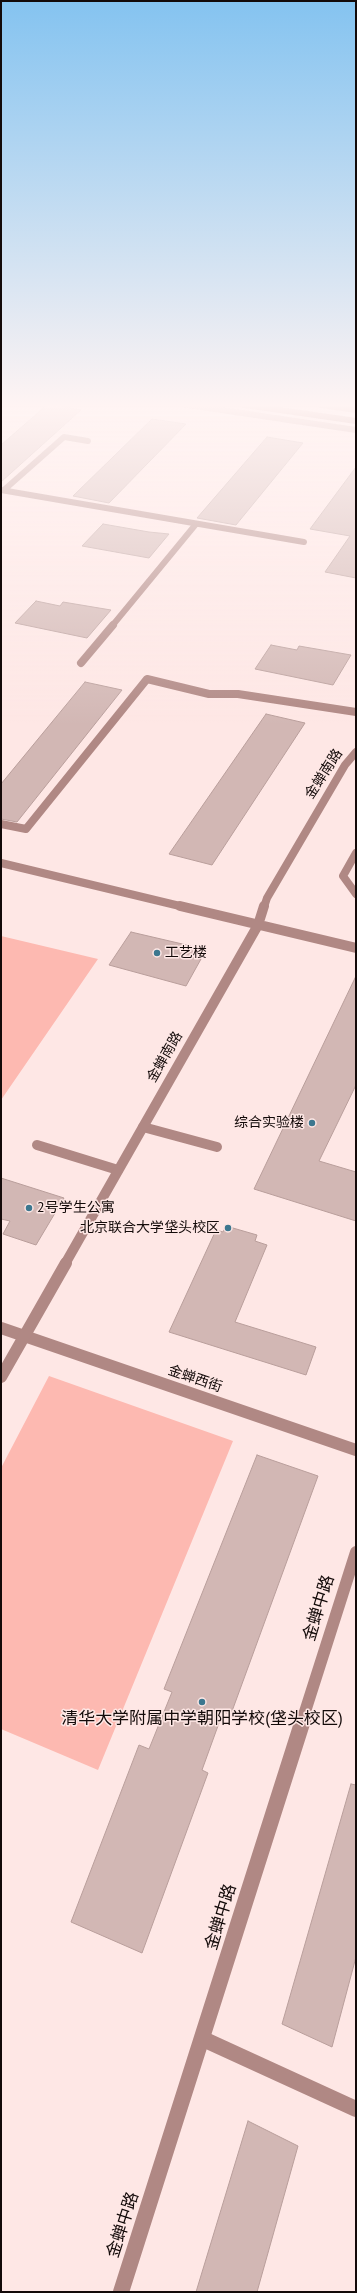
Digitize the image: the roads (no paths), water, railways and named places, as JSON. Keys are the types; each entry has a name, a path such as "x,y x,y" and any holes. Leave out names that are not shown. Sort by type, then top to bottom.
{"street":[{"path":"122,511 304,542"},
{"path":"81,663 196,524"},
{"path":"1,824 26,829 147,679 209,694 238,694 356,712"},
{"name":"金蝉南路","path":"1,1377 258,925 268,898 345,765 356,752"},
{"path":"356,854 343,876 356,894"},
{"path":"1,863 356,948"},
{"path":"143,1127 217,1147"},
{"path":"36,1145 118,1170"},
{"name":"金蝉西街","path":"1,1328 356,1450"},
{"name":"金蝉中路","path":"121,2292 203,2039 356,1552"},
{"path":"203,2039 356,2109"}],"place":[{"name":"工艺楼","path":"157,953"},
{"name":"综合实验楼","path":"312,1123"},
{"name":"2号学生公寓","path":"29,1208"},
{"name":"北京联合大学垡头校区","path":"228,1228"},
{"name":"清华大学附属中学朝阳学校(垡头校区)","path":"202,1702"}]}
